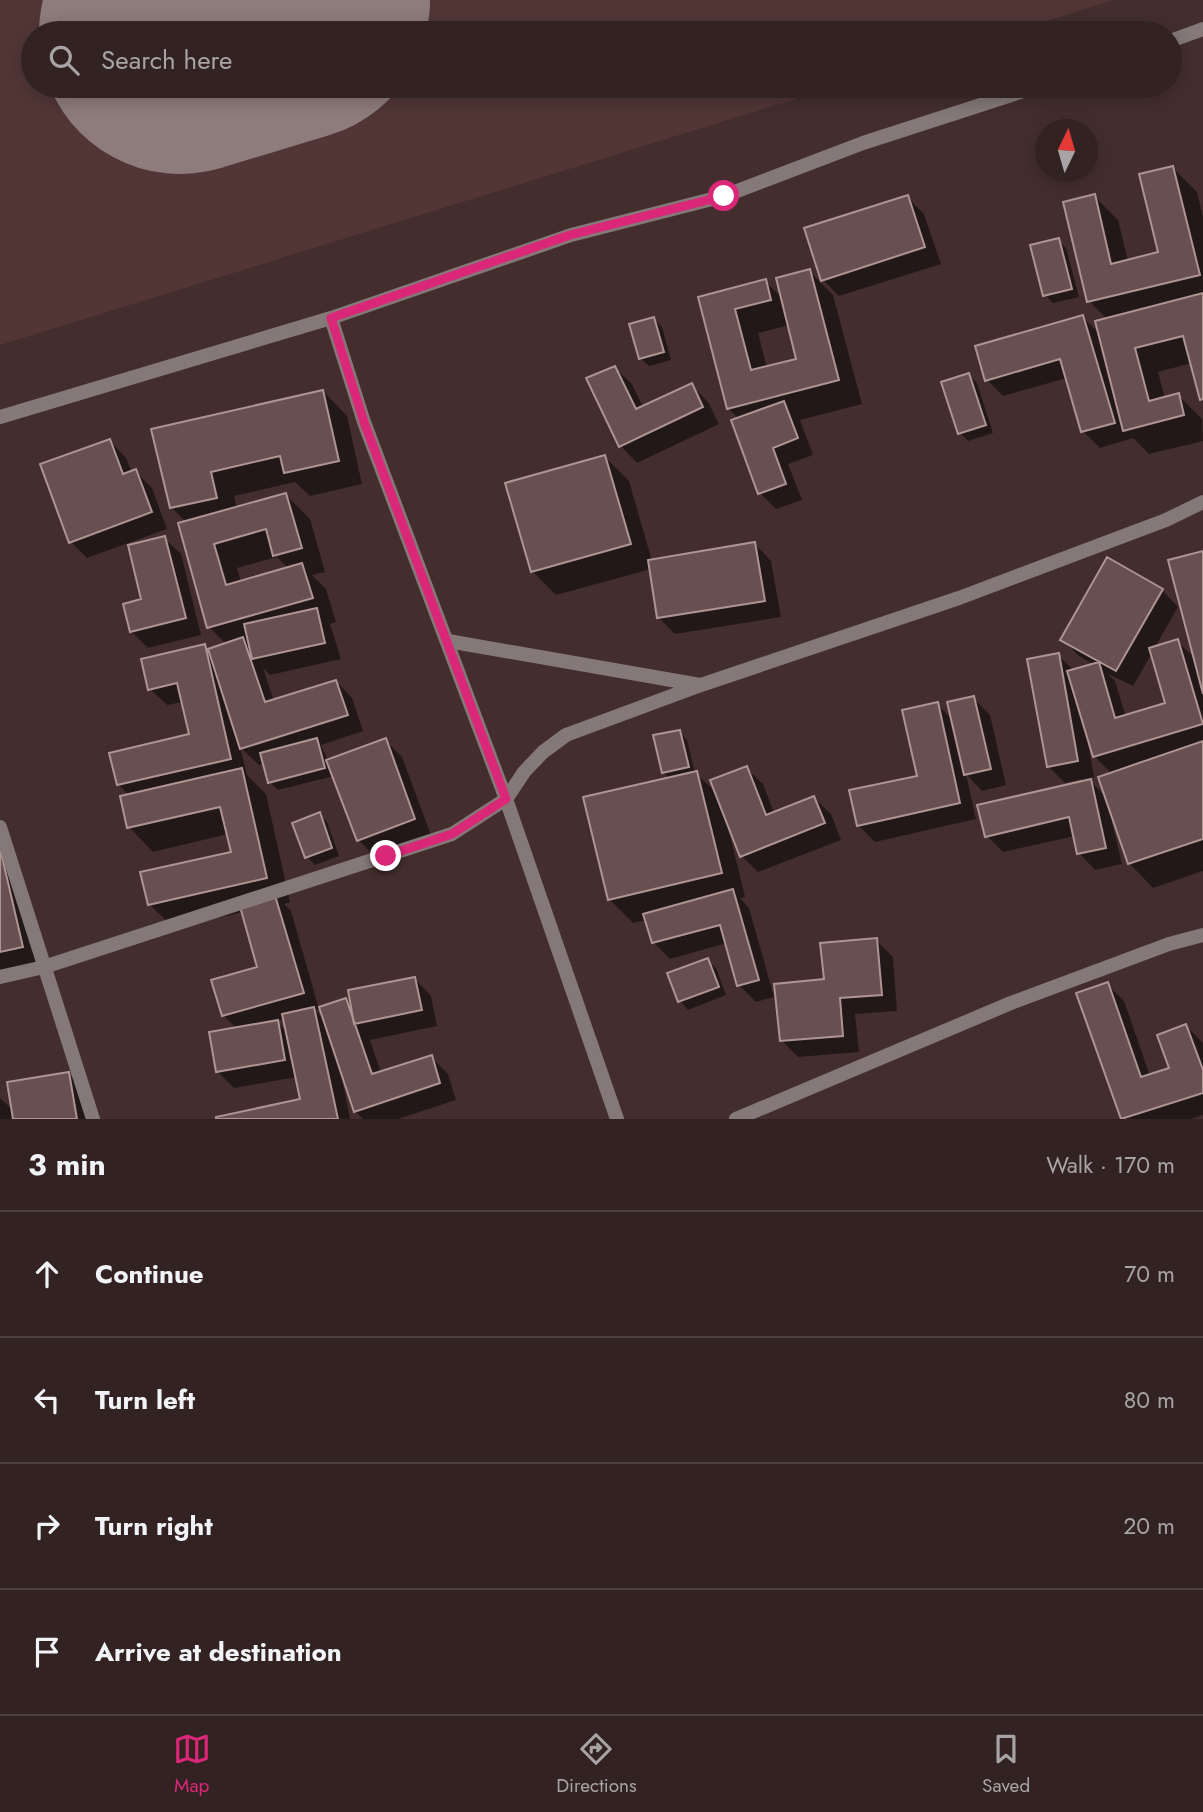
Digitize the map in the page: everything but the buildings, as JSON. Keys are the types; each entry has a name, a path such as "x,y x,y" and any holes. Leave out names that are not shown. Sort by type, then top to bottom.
{"street":[{"path":"1182,37 1203,29"},
{"path":"0,417 331,318 570,235 724,196 863,143 1003,98"},
{"path":"331,318 364,422 506,799 617,1119"},
{"path":"0,977 44,967 155,928 452,834 506,799 524,772 543,752 566,735 701,685 959,598 1166,520 1203,502"},
{"path":"448,641 701,685"},
{"path":"0,827 93,1119"},
{"path":"736,1119 1011,1003 1169,944 1203,935"}],"shaded area":[{"path":"0,0 1114,0 1046,21 21,21 21,98 799,98 0,345"}],"runway":[{"path":"220,21 289,0"}],"route":[{"path":"386,856 452,834 506,799 364,422 331,318 570,235 724,196"}]}
